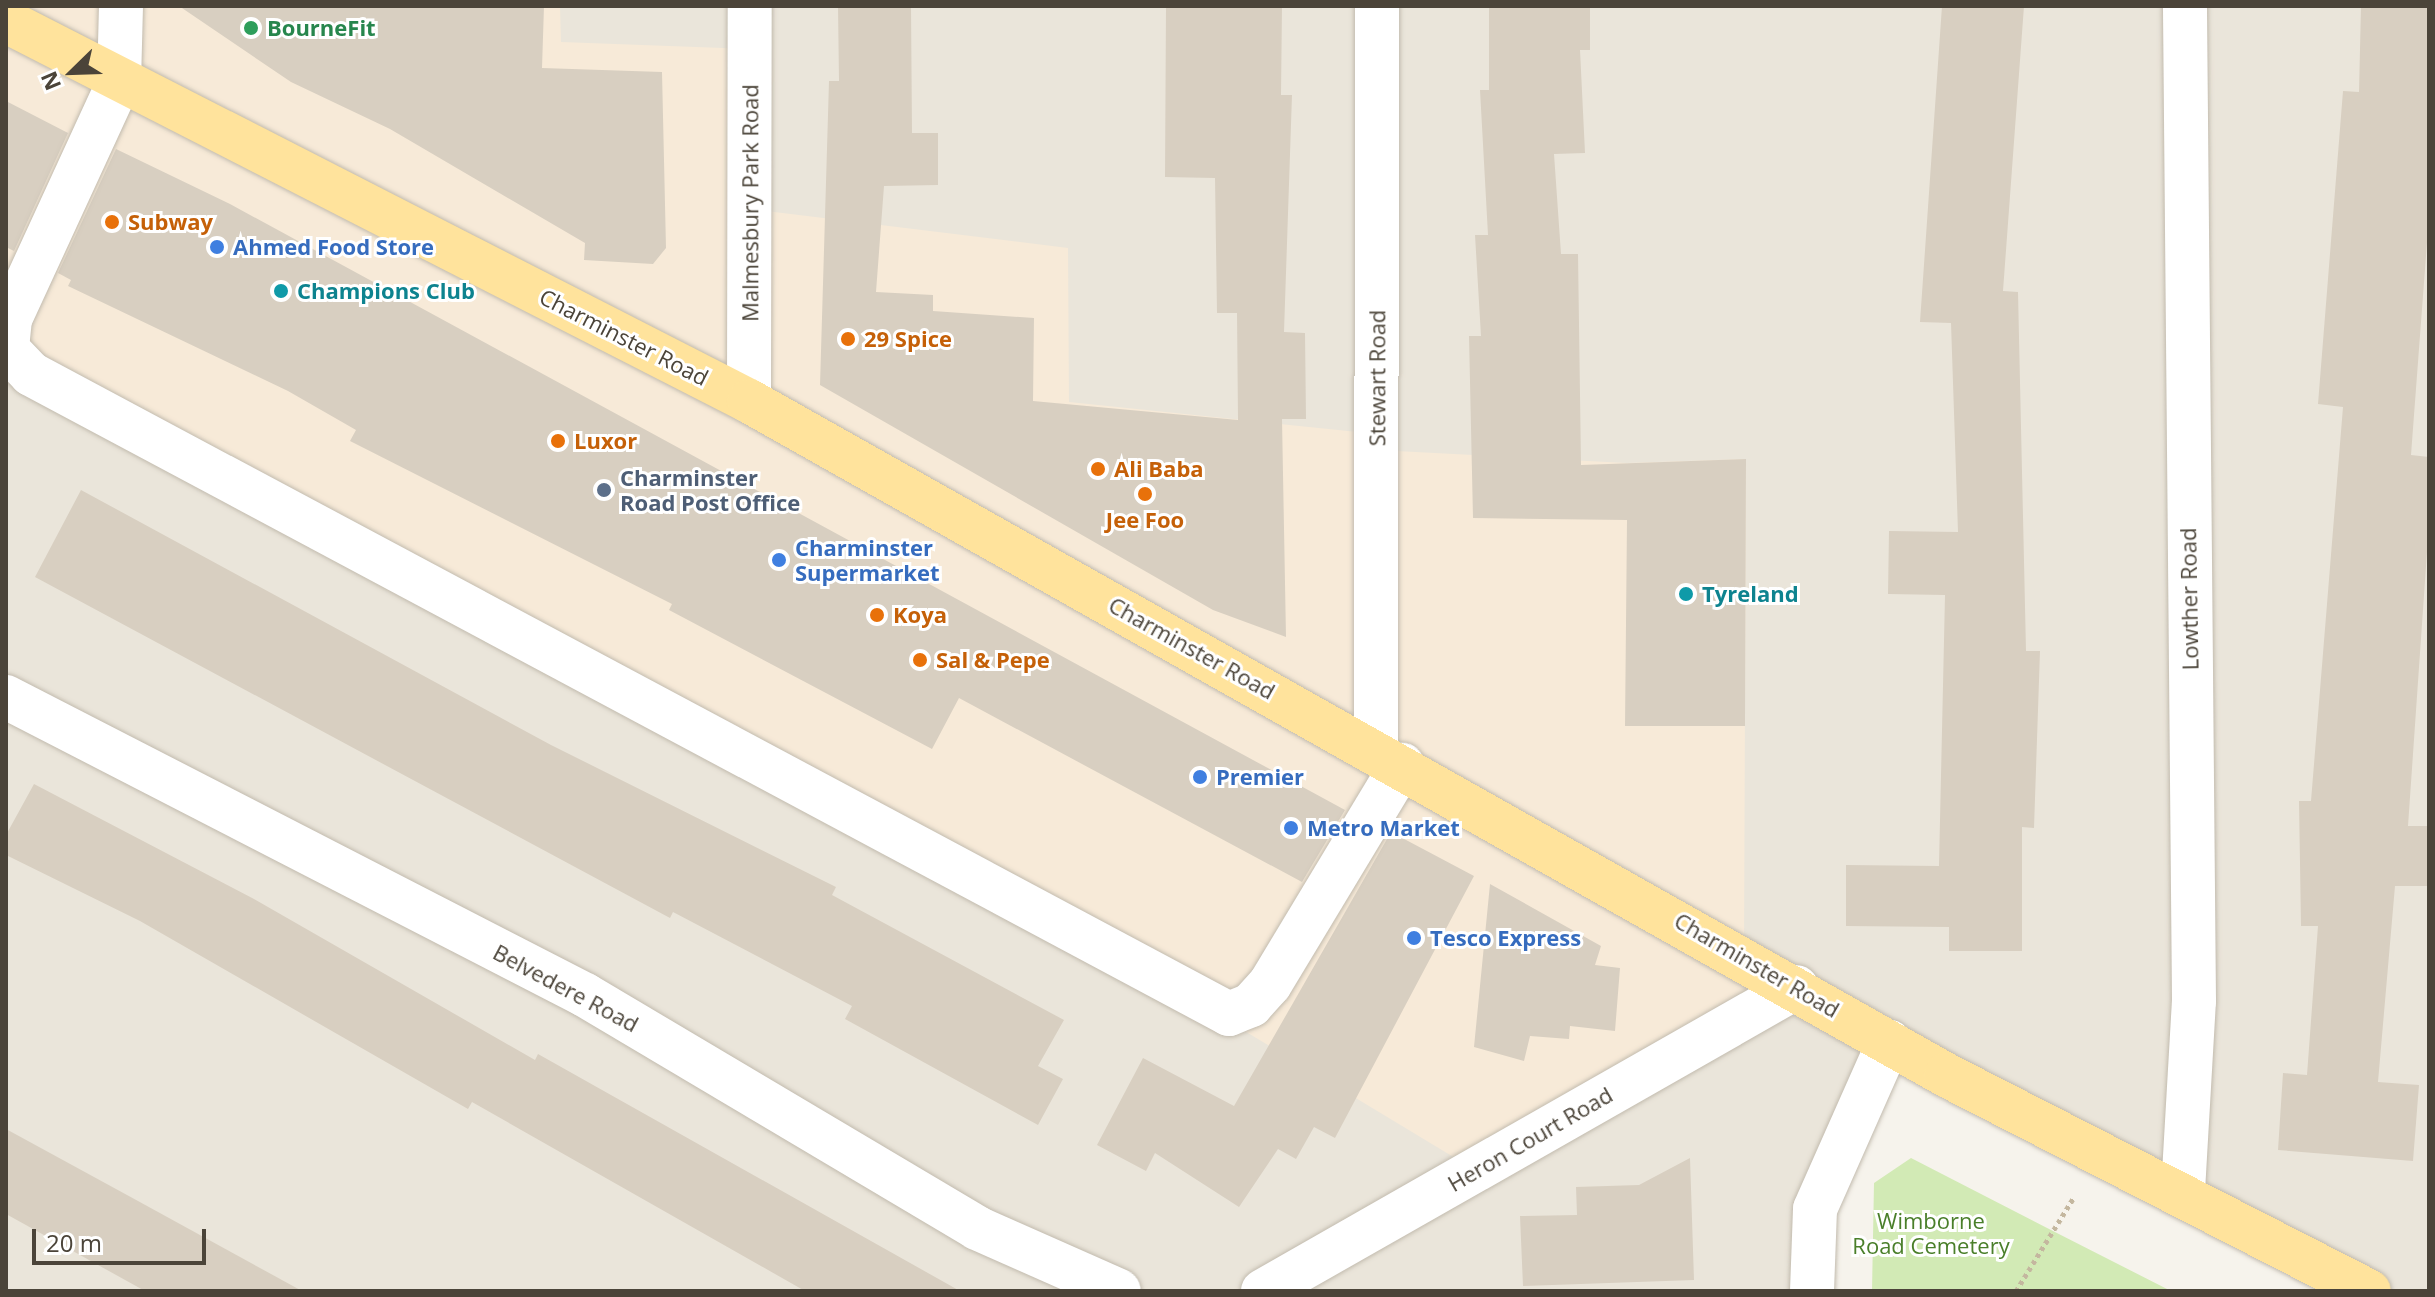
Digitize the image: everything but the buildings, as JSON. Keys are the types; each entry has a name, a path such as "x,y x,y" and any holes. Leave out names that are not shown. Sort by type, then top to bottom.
{"main road":[{"name":"Charminster Road","path":"6,21 119,82 749,401 1797,987 1889,1042 2104,1154 2183,1191 2369,1291"}],"street":[{"path":"121,6 119,82 10,319 7,349 31,374 1205,1007 1229,1014 1251,1005 1270,984 1389,758"},
{"name":"Malmesbury Park Road","path":"749,401 750,6"},
{"name":"Stewart Road","path":"1377,6 1389,758"},
{"name":"Lowther Road","path":"2183,1191 2194,1001 2185,6"},
{"name":"Belvedere Road","path":"6,697 585,995 977,1228 1119,1291"},
{"name":"Heron Court Road","path":"1263,1291 1797,987"},
{"path":"1812,1291 1815,1209 1889,1042"}],"path":[{"path":"2016,1291 2104,1154"}],"shaded area":[{"path":"6,6 2429,6 2429,1291 2369,1291 1889,1042 1812,1291 6,1291"},
{"path":"6,6 560,6 561,42 750,49 750,209 1068,248 1069,402 1377,434 1377,450 1627,463 1746,459 1744,956 1797,987 1475,1170 1205,1007 6,361"}],"green space":[{"name":"Wimborne Road Cemetery","path":"1911,1158 2171,1291 1872,1291 1874,1183"}],"place":[{"name":"BourneFit","path":"251,28"},
{"name":"Subway","path":"112,222"},
{"name":"Ahmed Food Store","path":"217,247"},
{"name":"Champions Club","path":"281,291"},
{"name":"29 Spice","path":"848,339"},
{"name":"Luxor","path":"558,441"},
{"name":"Ali Baba","path":"1098,469"},
{"name":"Charminster Road Post Office","path":"604,490"},
{"name":"Jee Foo","path":"1145,494"},
{"name":"Charminster Supermarket","path":"779,560"},
{"name":"Tyreland","path":"1686,594"},
{"name":"Koya","path":"877,615"},
{"name":"Sal & Pepe","path":"920,660"},
{"name":"Premier","path":"1200,777"},
{"name":"Metro Market","path":"1291,828"},
{"name":"Tesco Express","path":"1414,938"}]}
